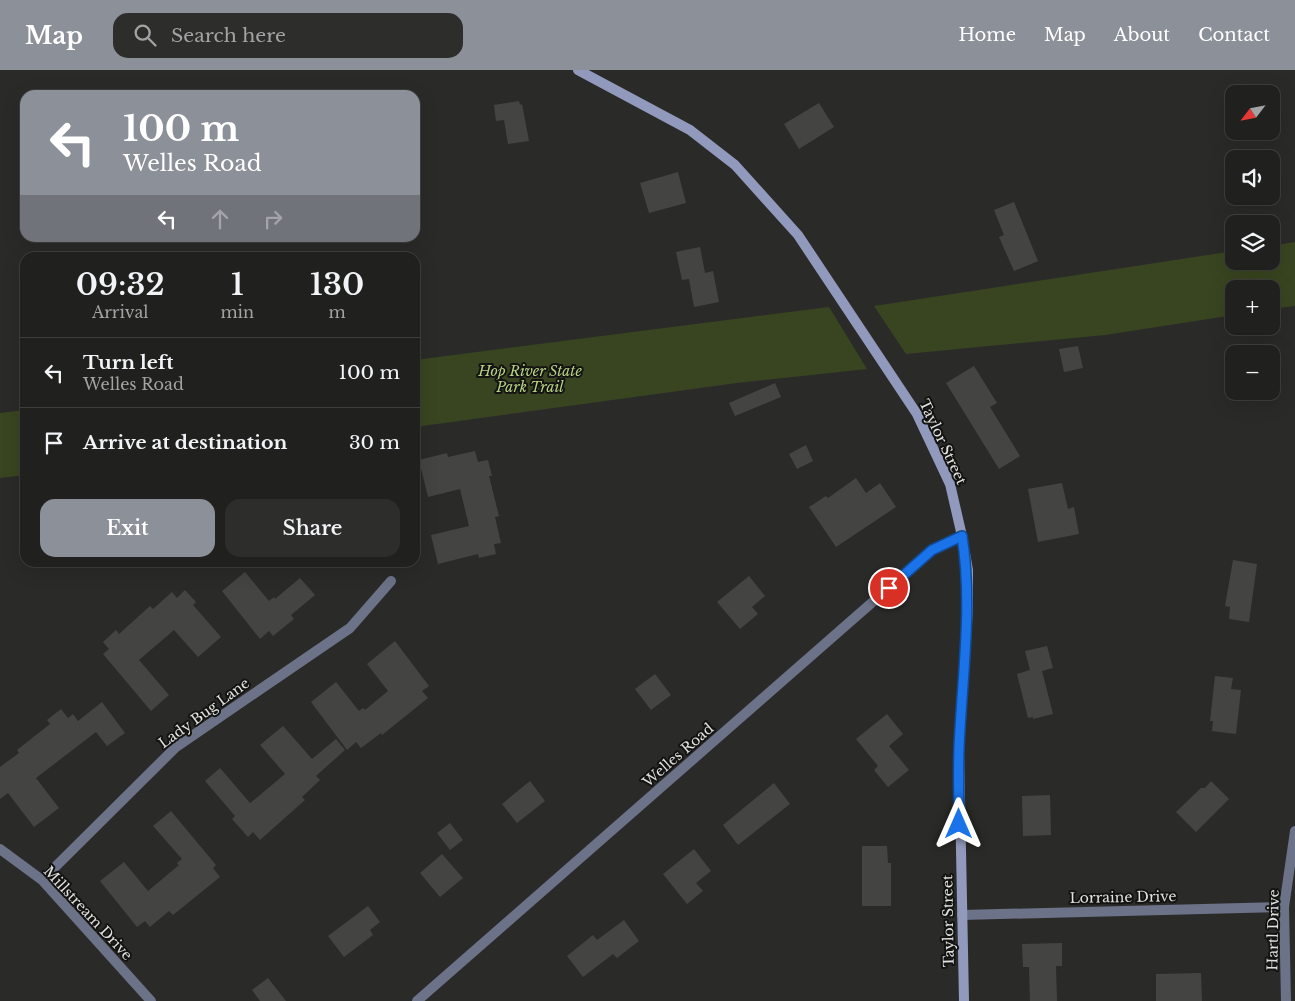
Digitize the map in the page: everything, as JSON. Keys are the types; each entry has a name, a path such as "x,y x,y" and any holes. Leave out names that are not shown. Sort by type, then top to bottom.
{"street":[{"name":"Taylor Street","path":"578,70 690,130 735,165 798,235 917,414 950,484 968,570 959,749 964,1001"},
{"name":"Welles Road","path":"416,1001 932,550 962,536"},
{"name":"Lady Bug Lane","path":"42,880 176,747 350,628 391,581"},
{"name":"Hartl Drive","path":"1286,1001 1284,907 1295,831"},
{"name":"Millstream Drive","path":"0,849 42,880 151,1001"},
{"name":"Lorraine Drive","path":"962,915 1284,907"}],"green space":[{"path":"1295,242 1295,306 1280,308 1280,280 1225,280 1225,316 1105,335 906,354 874,306 1225,252 1225,270 1280,270 1280,244"},
{"name":"Hop River State Park Trail","path":"829,307 867,369 737,383 420,426 420,359"},
{"path":"20,411 20,476 0,478 0,413"}],"building":[{"path":"519,101 520,105 522,104 529,141 508,144 504,120 496,121 494,105"},
{"path":"819,103 834,127 799,149 784,124"},
{"path":"678,172 686,203 649,213 640,183"},
{"path":"1014,202 1038,261 1014,271 999,237 1004,235 994,210"},
{"path":"700,247 705,273 713,271 719,302 694,307 689,279 682,280 676,252"},
{"path":"1078,346 1083,368 1064,372 1059,349"},
{"path":"974,366 997,403 990,407 1020,456 999,469 946,383"},
{"path":"775,383 781,397 735,416 729,403"},
{"path":"806,445 813,461 797,469 789,454"},
{"path":"475,451 478,462 488,460 492,476 489,476 499,516 495,517 501,543 494,544 496,554 479,558 478,554 438,564 431,535 469,526 460,489 428,497 420,460 447,453 448,457"},
{"path":"856,478 866,493 880,483 896,507 836,547 809,507 826,496 828,498"},
{"path":"1062,483 1068,509 1074,507 1079,534 1038,542 1028,489"},
{"path":"1233,560 1257,564 1249,622 1229,619 1230,607 1225,606"},
{"path":"245,572 269,601 274,597 275,599 300,578 315,595 291,615 294,619 273,636 269,631 260,639 222,591"},
{"path":"749,576 765,596 752,607 758,614 740,629 717,602"},
{"path":"185,590 196,602 193,605 221,637 198,657 174,630 139,660 169,695 151,711 103,654 109,649 103,642 116,630 119,634 150,606 153,609 172,592 177,598"},
{"path":"395,641 429,686 422,691 428,698 382,735 381,733 361,748 356,742 347,750 311,702 336,682 359,711 363,708 365,710 388,691 367,664"},
{"path":"1047,646 1053,668 1042,671 1053,714 1033,719 1033,717 1028,718 1017,674 1030,670 1025,651"},
{"path":"655,674 671,695 651,710 635,689"},
{"path":"1215,676 1233,678 1231,689 1241,690 1236,734 1212,731 1213,721 1210,721"},
{"path":"102,702 125,733 107,746 96,732 36,778 59,808 34,827 8,793 0,799 0,767 19,753 17,750 50,724 47,720 61,709 68,718 73,714 78,721"},
{"path":"887,714 903,734 889,746 909,770 888,787 874,770 878,766 856,739"},
{"path":"283,726 312,759 336,739 345,750 316,776 320,780 302,797 305,800 260,840 253,832 248,837 232,819 235,816 205,781 220,768 250,803 285,774 260,745"},
{"path":"530,781 545,801 517,823 502,804"},
{"path":"1211,781 1229,799 1196,832 1176,812"},
{"path":"774,783 790,804 738,845 723,825"},
{"path":"1050,795 1051,835 1023,836 1022,796"},
{"path":"171,811 216,865 213,868 220,877 173,915 169,911 150,927 145,921 137,927 100,881 124,862 148,891 179,865 177,863 182,859 153,826"},
{"path":"450,823 463,840 450,850 437,833"},
{"path":"862,846 887,846 888,863 891,863 891,906 862,906"},
{"path":"694,849 711,871 696,883 703,891 687,904 663,874"},
{"path":"442,854 463,878 440,897 420,873"},
{"path":"368,906 380,922 370,930 373,935 344,957 328,936"},
{"path":"624,920 639,941 617,958 613,954 583,977 567,956 593,935 597,940"},
{"path":"1062,943 1062,966 1056,966 1057,1001 1030,1001 1029,967 1023,967 1022,944"},
{"path":"1201,973 1202,1001 1156,1001 1156,974"},
{"path":"268,978 286,1001 260,1001 252,990"}],"route":[{"path":"889,588 932,550 962,536 968,570 968,609 959,749 959,824"}]}
